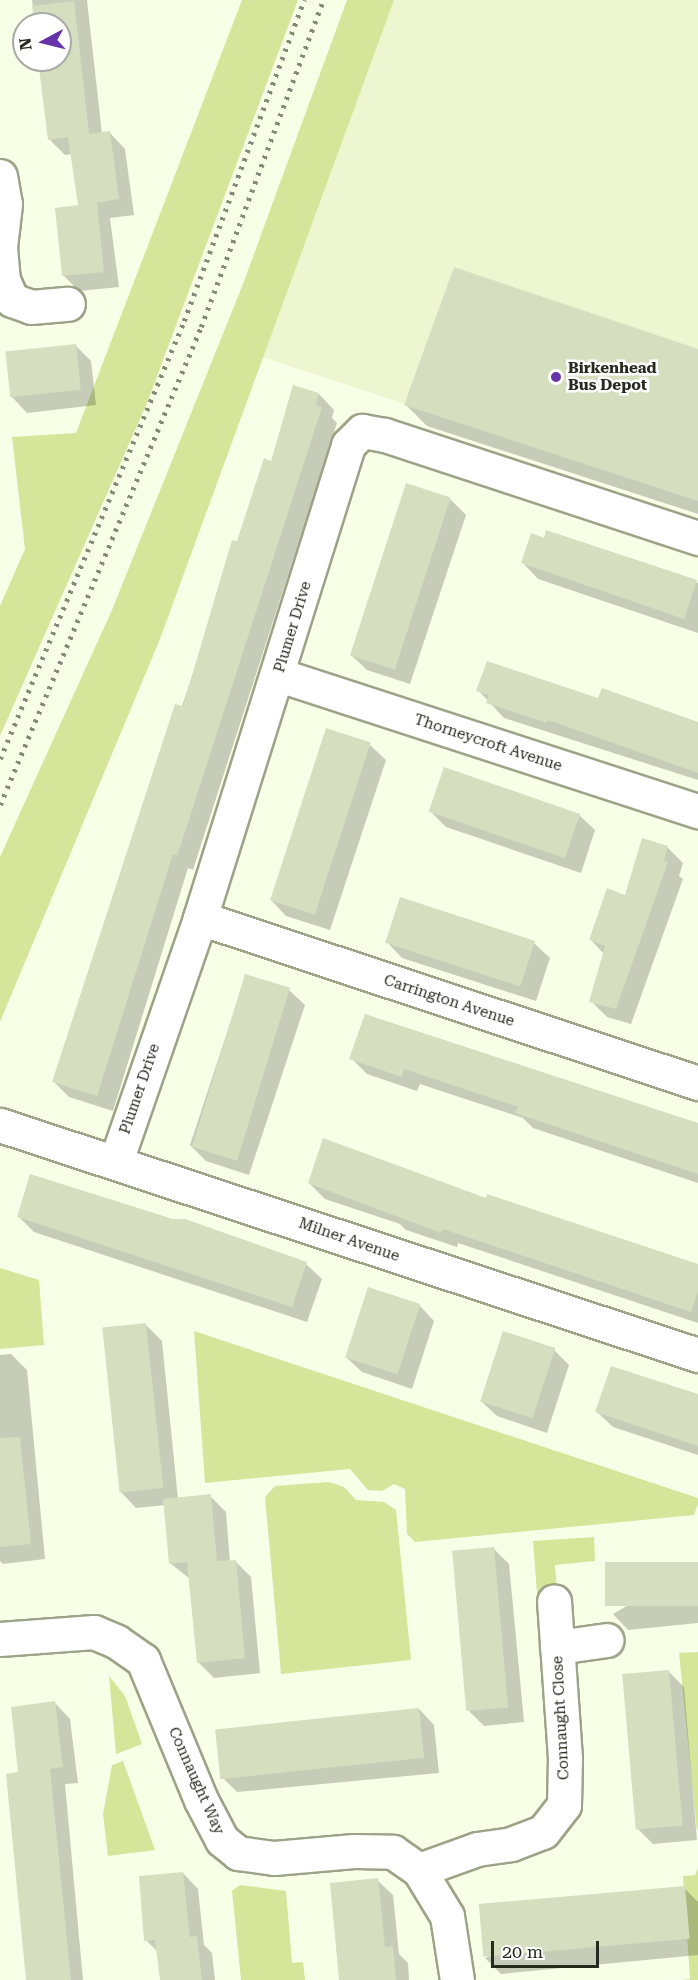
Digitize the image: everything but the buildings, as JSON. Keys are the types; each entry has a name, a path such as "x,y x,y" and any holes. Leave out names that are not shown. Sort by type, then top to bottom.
{"street":[{"path":"0,176 5,204 0,247 4,296 31,306 68,304"},
{"name":"Plumer Drive","path":"116,1161 200,918 279,675 348,445 362,431 385,435 698,538"},
{"name":"Thorneycroft Avenue","path":"279,675 698,811"},
{"name":"Carrington Avenue","path":"200,918 698,1083"},
{"name":"Milner Avenue","path":"0,1125 116,1161 698,1355"},
{"name":"Connaught Close","path":"419,1870 477,1849 511,1844 543,1832 564,1805 566,1758 554,1601"},
{"name":"Connaught Way","path":"0,1639 94,1632 117,1642 143,1660 215,1831 238,1852 274,1858 354,1851 393,1852 419,1870 447,1916 457,1980"},
{"name":"Connaught Close","path":"557,1647 607,1640"}],"shaded area":[{"name":"Birkenhead Bus Depot","path":"394,0 698,0 698,500 262,357"}],"green space":[{"path":"242,0 298,0 147,403 0,736 0,606 25,549 12,437 76,433"},
{"path":"347,0 394,0 160,639 0,1022 0,857 112,610 243,284"},
{"path":"0,1268 39,1280 44,1345 0,1349"},
{"path":"194,1331 698,1498 698,1504 694,1515 415,1542 407,1534 405,1489 394,1484 382,1491 368,1490 350,1469 205,1483"},
{"path":"329,1482 344,1487 356,1500 384,1502 396,1510 411,1660 281,1674 265,1497 275,1486"},
{"path":"594,1537 595,1561 555,1565 557,1591 537,1593 533,1541"},
{"path":"698,1652 698,1829 697,1831 679,1653"},
{"path":"109,1676 125,1696 142,1744 116,1754"},
{"path":"123,1761 155,1850 108,1856 103,1814 112,1765"},
{"path":"698,1868 698,1980 682,1980 690,1979 683,1876 695,1875"},
{"path":"240,1885 286,1891 292,1963 303,1962 305,1980 241,1980 232,1891"}],"railway":[{"path":"0,759 184,321 304,0"},
{"path":"0,805 201,327 323,0"}],"place":[{"name":"Birkenhead Bus Depot","path":"556,377"}]}
